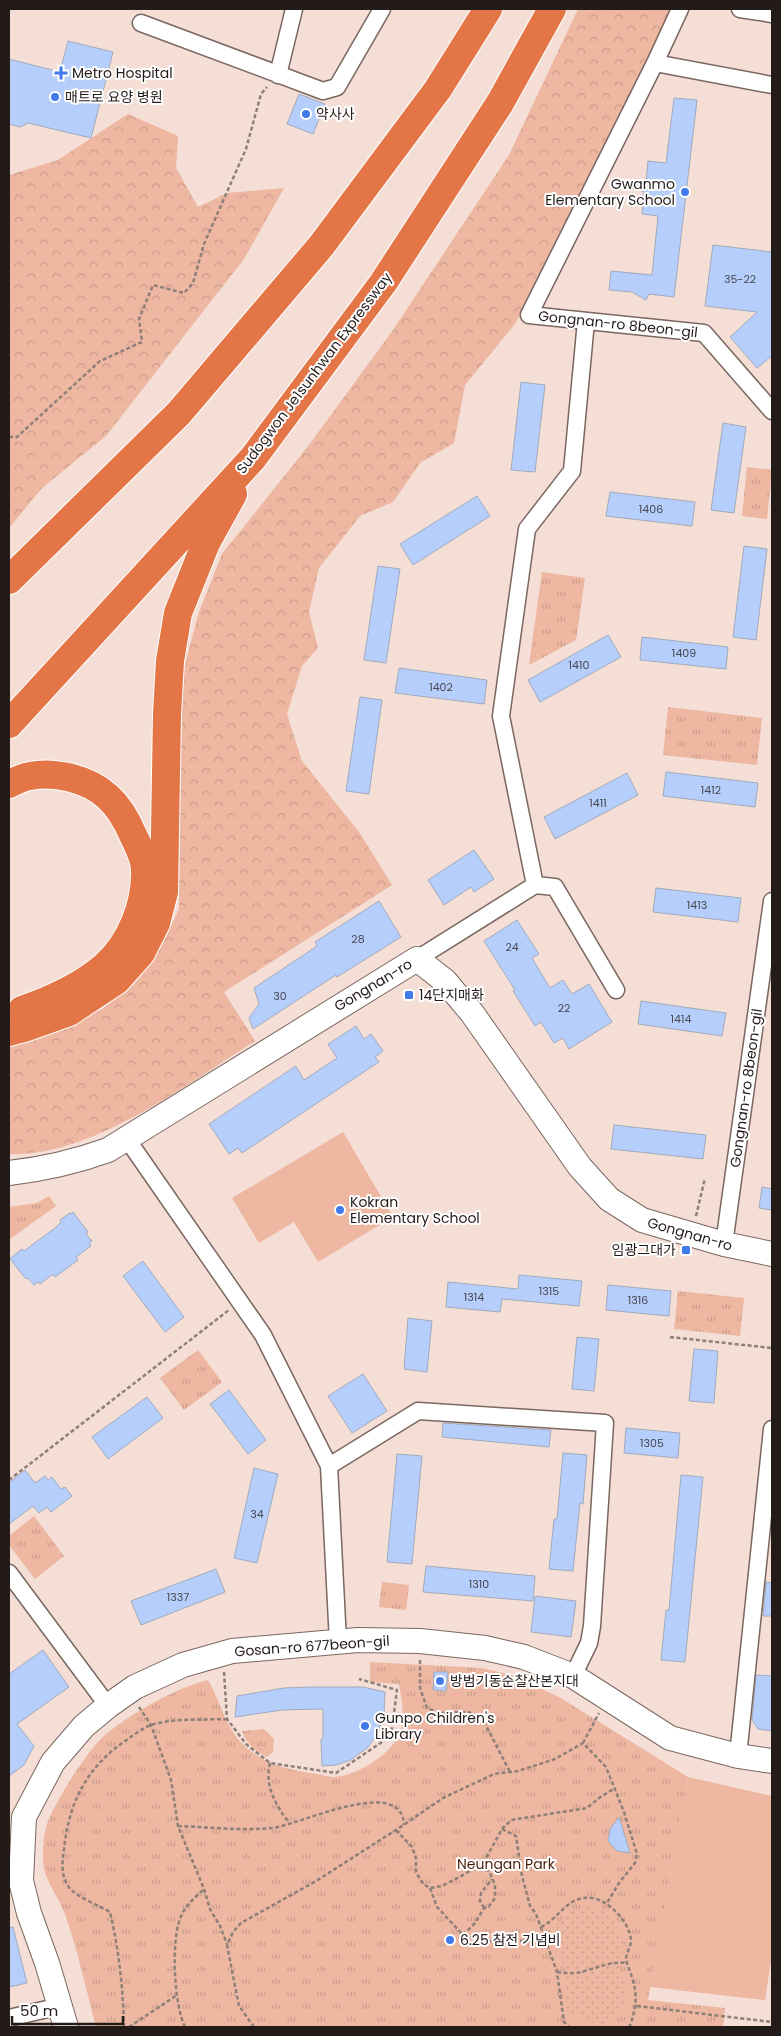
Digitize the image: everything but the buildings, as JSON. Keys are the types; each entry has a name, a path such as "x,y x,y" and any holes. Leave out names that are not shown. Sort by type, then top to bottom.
{"highway":[{"path":"9,580 179,413 321,246 438,90 488,9"},
{"name":"Sudogwon Je1sunhwan Expressway","path":"9,724 253,458 384,284 500,103 552,9"},
{"path":"9,1032 69,1012 117,980 141,953 156,923 164,892 167,714 170,661 178,613 206,543 253,458"},
{"path":"9,784 29,776 55,774 83,781 108,796 125,818 137,843 145,869 143,900 128,938 106,965 49,1001 9,1014"}],"street":[{"path":"278,74 294,9"},
{"path":"141,23 323,91 337,87 382,9"},
{"path":"680,9 655,63 772,85"},
{"path":"740,9 772,14"},
{"name":"Gongnan-ro 8beon-gil","path":"655,63 529,315 704,333 772,411"},
{"path":"535,885 501,716 527,529 572,471 586,321"},
{"path":"417,959 535,885 555,887 616,990"},
{"name":"Gongnan-ro 8beon-gil","path":"724,1244 772,901"},
{"name":"Gongnan-ro","path":"9,1173 45,1169 76,1162 108,1150 417,959 445,981 472,1013 580,1167 609,1198 642,1220 724,1244 772,1254"},
{"path":"127,1138 270,1348 329,1466 338,1642"},
{"path":"329,1466 418,1411 605,1423 592,1626 589,1642 573,1676"},
{"path":"738,1756 768,1507 772,1429"},
{"path":"9,1572 108,1706"},
{"name":"Gosan-ro 677beon-gil","path":"63,2016 20,1881 16,1816 54,1762 84,1726 128,1692 183,1665 223,1653 268,1647 377,1639 420,1641 501,1651 524,1656 573,1676 670,1738 738,1756 772,1761"},
{"path":"9,2018 63,2016"}],"path":[{"path":"9,437 17,437 100,361 142,342 139,320 153,284 184,293 193,283 204,244 246,149 261,94 268,86 280,86 278,74"},
{"path":"691,1235 705,1178"},
{"path":"9,1480 240,1302"},
{"path":"670,1337 772,1348"},
{"path":"420,1641 420,1688 427,1708 439,1713 468,1712 482,1718 510,1772"},
{"path":"223,1653 227,1720 246,1744 270,1763 336,1772 391,1736 397,1690 360,1679"},
{"path":"128,1692 151,1726 170,1780 178,1826 204,1889 210,1909 220,1926 227,1945 239,2006 254,2027"},
{"path":"227,1945 233,1932 242,1923 316,1881 443,1798 494,1774 510,1772 556,1759 583,1743 607,1698"},
{"path":"124,2027 118,1948 110,1912 69,1888 64,1878 62,1866 68,1820 74,1802 95,1766 116,1746 151,1726 188,1720 227,1720"},
{"path":"583,1743 606,1767 637,1854 635,1863 619,1883 607,1903"},
{"path":"270,1763 268,1781 275,1804 289,1823"},
{"path":"430,1888 448,1884 477,1867 490,1852 502,1829 511,1820 587,1808 615,1788"},
{"path":"178,1826 273,1828 347,1807 373,1802 393,1805 402,1817 404,1825"},
{"path":"502,1829 516,1836 522,1876 530,1906 536,1914 557,1972 564,2022 569,2027"},
{"path":"396,1830 412,1847 416,1858 416,1872 423,1884 430,1888 437,1906 463,1935 476,1940 484,1938 494,1942 545,1940"},
{"path":"463,1935 475,1923 484,1908 489,1906 495,1898 495,1885 489,1871 477,1867"},
{"path":"484,1908 480,1901 481,1894 492,1878"},
{"path":"185,2027 181,2019 174,1962 176,1940 180,1919 191,1901 204,1889"},
{"path":"541,1927 551,1923 555,1916 570,1902 592,1898 607,1903 615,1909 628,1929 631,1941 626,1958 634,1982 637,2006 630,2026 627,2027"},
{"path":"557,1972 579,1973 600,1965 618,1962 628,1963"},
{"path":"129,2027 178,1994"},
{"path":"637,2006 772,2022"}],"green space":[{"path":"578,9 671,9 645,68 515,324 465,385 454,443 420,463 393,502 360,516 319,568 309,612 318,648 302,666 287,714 302,761 359,832 392,885 224,992 255,1041 170,1096 138,1115 105,1131 72,1144 40,1152 9,1154 9,1044 63,1028 102,1009 134,984 160,948 179,909 181,679 199,612 222,554 309,445 393,330 509,155"},
{"path":"128,114 178,136 176,168 198,207 227,193 284,188 244,259 106,436 42,488 9,528 9,175 58,160"},
{"path":"747,467 772,470 767,519 742,516"},
{"path":"542,572 585,578 576,640 529,665"},
{"path":"668,707 762,718 757,765 663,755"},
{"path":"343,1132 393,1217 318,1262 294,1222 259,1243 232,1198"},
{"path":"49,1196 56,1206 10,1239 9,1207 37,1203"},
{"path":"678,1291 744,1298 740,1336 674,1329"},
{"path":"198,1350 222,1382 184,1410 160,1378"},
{"path":"34,1516 64,1556 35,1579 9,1545 9,1536"},
{"path":"382,1582 409,1585 406,1610 379,1607"},
{"name":"Neungan Park","path":"370,1662 482,1668 511,1675 559,1697 688,1777 648,2000 725,2008 723,2027 96,2027 70,1928 63,1908 46,1875 43,1859 46,1827 55,1806 89,1752 105,1735 140,1710 168,1695 208,1680 234,1733 255,1754 289,1769 331,1777 345,1775 371,1763 387,1751 398,1737 402,1725 403,1711 399,1684 370,1682"},
{"path":"264,1729 274,1739 273,1752 267,1757 252,1747 242,1731"},
{"path":"688,1777 772,1796 772,1954 765,2000 650,1987"},
{"path":"590,1906 604,1911 610,1916 623,1938 625,1948 617,1962 627,1989 626,2005 603,2024 577,2017 568,2008 564,1995 566,1972 554,1944 556,1930 564,1918 576,1910"}],"place":[{"name":"Metro Hospital","path":"61,73"},
{"name":"매트로 요양 병원","path":"55,97"},
{"name":"약사사","path":"306,114"},
{"name":"Gwanmo Elementary School","path":"685,192"},
{"name":"14단지매화","path":"409,995"},
{"name":"Kokran Elementary School","path":"340,1210"},
{"name":"임광그대가","path":"686,1250"},
{"name":"방범기동순찰산본지대","path":"440,1681"},
{"name":"Gunpo Children's Library","path":"365,1726"},
{"name":"6.25 참전 기념비","path":"450,1940"}]}
